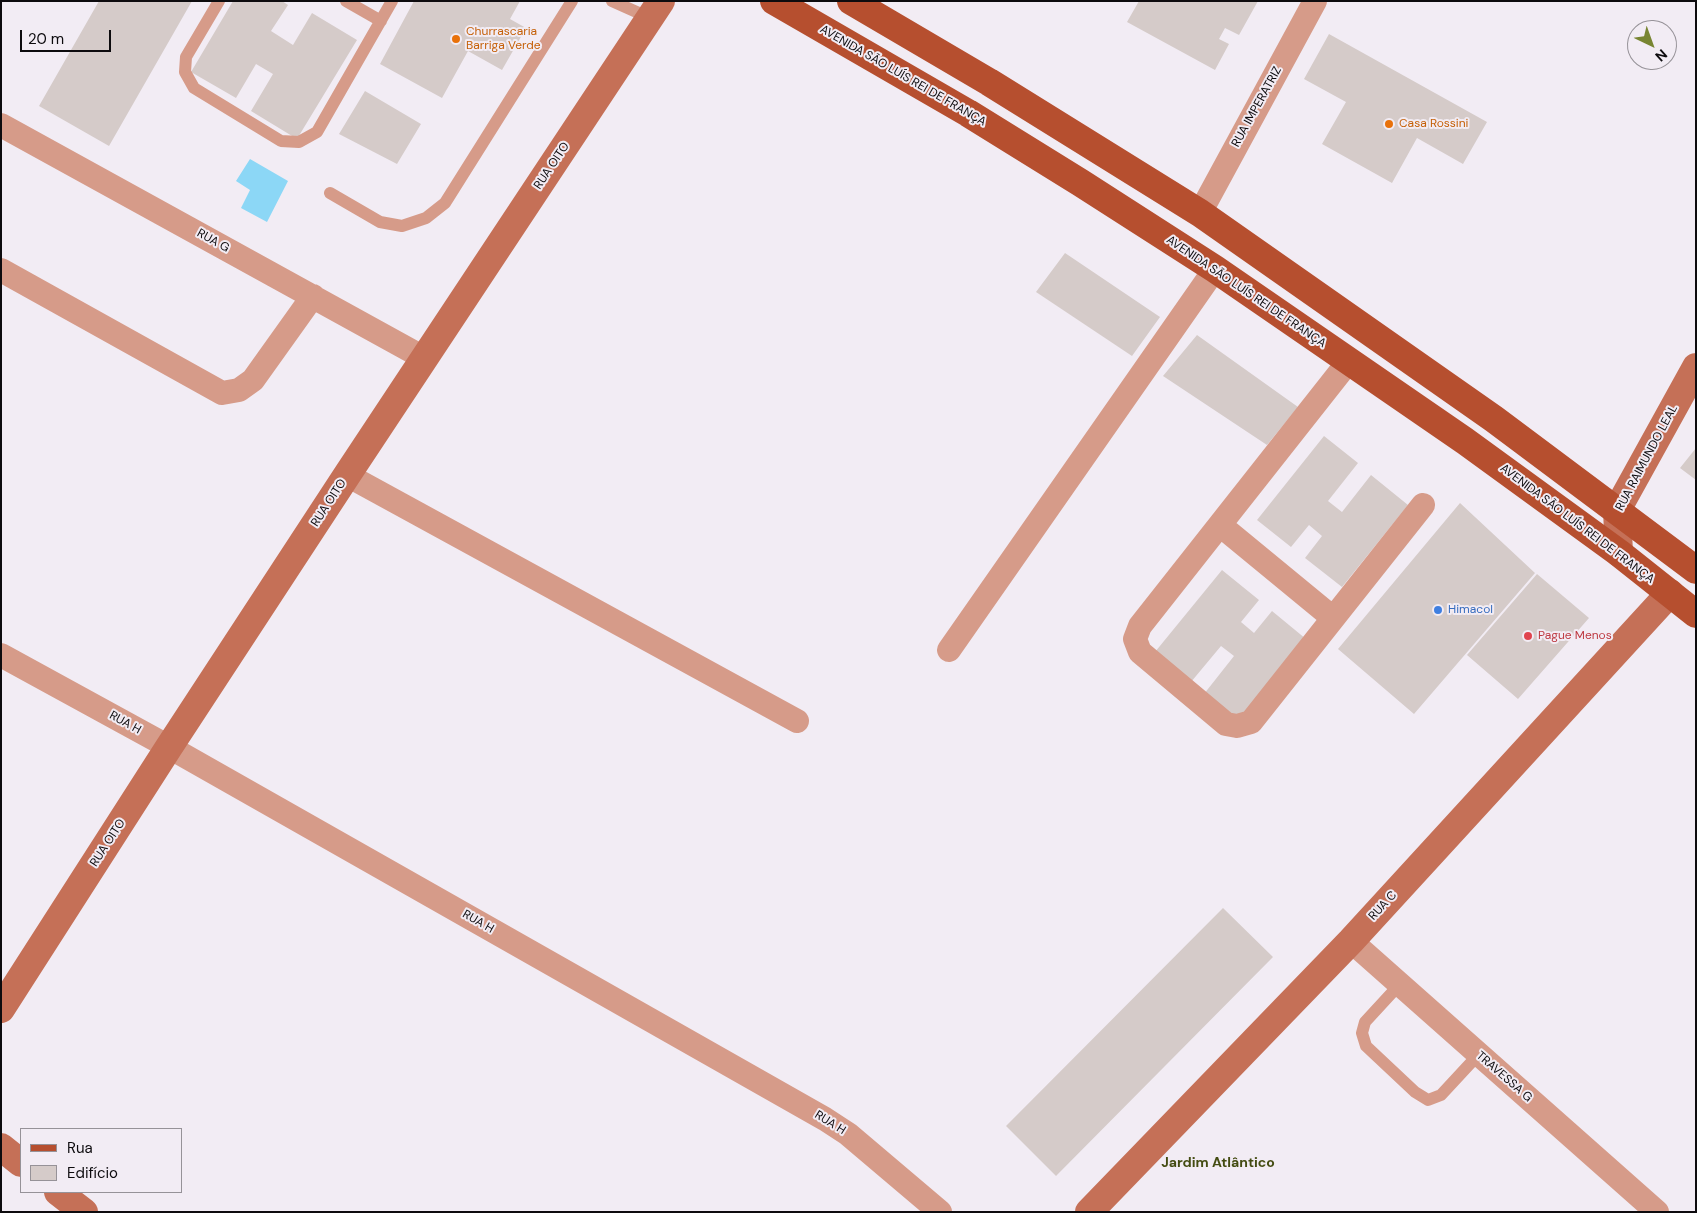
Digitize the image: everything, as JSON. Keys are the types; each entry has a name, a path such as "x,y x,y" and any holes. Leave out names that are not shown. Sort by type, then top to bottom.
{"main road":[{"name":"AVENIDA SÃO LUÍS REI DE FRANÇA","path":"774,1 968,112 1215,269 1465,441 1619,553 1696,614"},
{"path":"850,1 989,82 1200,213 1494,419 1696,570"}],"street":[{"name":"RUA IMPERATRIZ","path":"1200,213 1315,1"},
{"name":"RUA OITO","path":"1,1009 347,475 656,9"},
{"name":"RUA G","path":"1,125 424,358"},
{"path":"949,650 1215,269"},
{"path":"1,270 222,393 239,390 253,380 313,296"},
{"path":"1349,361 1140,626 1135,639 1140,652 1226,724 1238,726 1251,722 1423,505"},
{"name":"RUA RAIMUNDO LEAL","path":"1619,553 1617,510 1696,367"},
{"path":"347,475 797,721"},
{"path":"1220,525 1334,618"},
{"name":"RUA C","path":"1088,1212 1351,941 1670,593"},
{"name":"RUA H","path":"1,654 169,747 825,1119 848,1134 940,1212"},
{"name":"TRAVESSA G","path":"1351,941 1657,1212"},
{"path":"1,1147 20,1162"},
{"path":"59,1193 84,1212"}],"lane":[{"path":"219,1 186,57 185,72 194,88 281,141 298,142 317,132 392,1"},
{"path":"346,1 381,21"},
{"path":"330,193 380,222 402,226 426,218 445,203 572,1"},
{"path":"612,1 656,9"},
{"path":"1400,984 1365,1022 1362,1033 1366,1046 1415,1092 1428,1100 1441,1095 1478,1054"}],"water":[{"path":"250,159 288,181 267,222 241,208 250,190 236,181"}],"building":[{"path":"99,1 192,1 109,146 39,106"},
{"path":"233,1 282,1 288,5 271,31 293,45 312,13 357,40 297,139 251,111 273,74 256,64 236,98 191,72"},
{"name":"Churrascaria Barriga Verde","path":"414,1 520,1 510,19 526,28 502,70 468,51 442,98 380,64"},
{"path":"1139,1 1258,1 1239,35 1225,28 1219,39 1229,44 1215,70 1127,22"},
{"path":"1329,34 1487,122 1463,164 1417,138 1392,183 1322,144 1346,102 1304,79"},
{"path":"365,91 421,124 397,164 339,134"},
{"path":"1065,253 1160,317 1132,356 1036,292"},
{"path":"1197,335 1298,407 1267,445 1163,376"},
{"path":"1324,436 1358,463 1328,501 1342,512 1371,475 1408,505 1342,587 1305,558 1322,536 1309,525 1291,547 1257,520"},
{"path":"1696,448 1696,480 1680,468"},
{"path":"1460,503 1535,573 1414,714 1338,649"},
{"path":"1222,570 1259,600 1241,622 1254,633 1272,611 1306,639 1238,722 1204,694 1234,656 1221,646 1191,682 1155,652"},
{"name":"Pague Menos","path":"1537,574 1589,618 1518,699 1467,655"},
{"path":"1223,908 1273,957 1056,1176 1006,1126"}],"place":[{"name":"Churrascaria Barriga Verde","path":"456,39"},
{"name":"Casa Rossini","path":"1389,124"},
{"name":"Himacol","path":"1438,610"},
{"name":"Pague Menos","path":"1528,636"}],"district":[{"name":"Jardim Atlântico","path":"1218,1163"}]}
